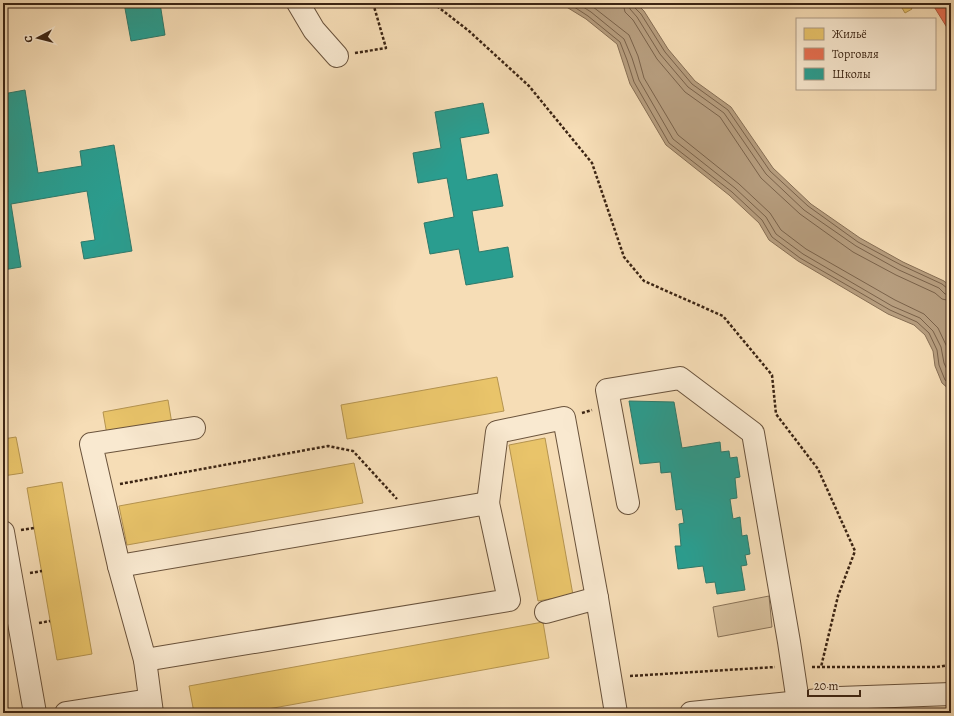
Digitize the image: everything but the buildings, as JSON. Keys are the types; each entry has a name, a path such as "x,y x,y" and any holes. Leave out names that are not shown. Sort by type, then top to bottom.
{"street":[{"path":"298,3 314,30 337,56"},
{"path":"628,503 607,390 680,378 753,433 788,634 798,702"},
{"path":"145,660 509,600 488,503 498,432 564,418 597,598 616,713"},
{"path":"66,713 151,707 145,660 119,566 91,444 194,428"},
{"path":"119,566 488,503"},
{"path":"3,532 35,713"},
{"path":"546,612 597,598"},
{"path":"691,713 839,698 951,694"}],"path":[{"path":"337,56 386,48 373,3"},
{"path":"433,3 469,31 529,86 592,163 624,258 644,281 722,316 772,375 776,414 818,469 855,551 838,596 821,667"},
{"path":"564,418 610,405"},
{"path":"101,487 328,446 353,451 412,516"}],"shaded area":[{"path":"769,596 772,627 718,637 713,607"}],"water":[{"path":"560,3 636,3 644,11 668,49 695,81 731,107 773,168 811,204 860,238 903,262 944,281 951,287 951,391 942,383 935,366 933,351 925,335 914,325 888,314 798,261 769,240 759,223 729,195 666,145 630,84 617,44 586,19"}]}
